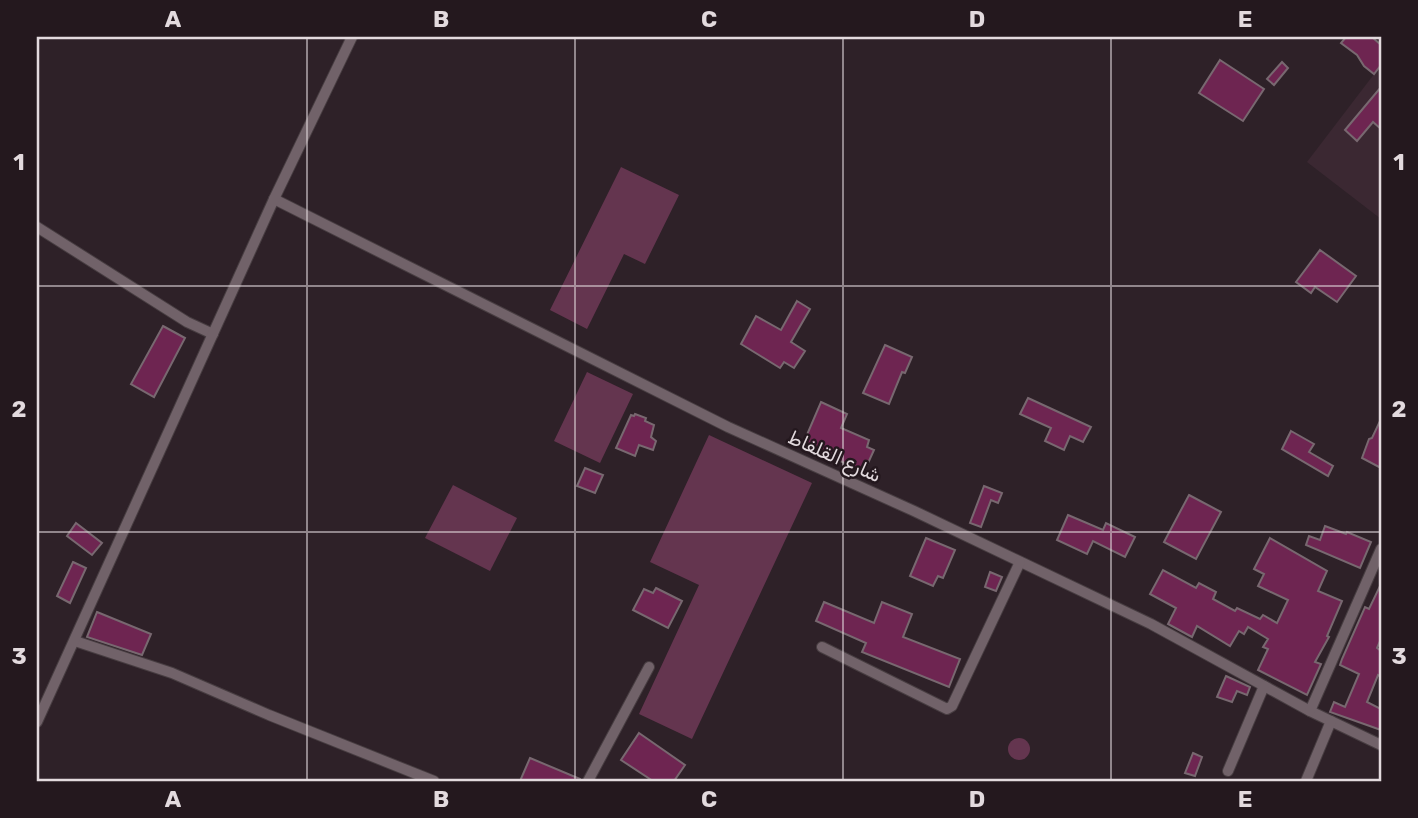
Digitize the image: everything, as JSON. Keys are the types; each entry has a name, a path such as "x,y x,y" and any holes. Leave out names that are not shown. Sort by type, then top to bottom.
{"street":[{"path":"37,722 274,199 352,37"},
{"name":"شارع القلفاط","path":"274,199 728,427 1152,624 1264,686 1381,745"},
{"path":"37,227 187,322 214,334"},
{"path":"1310,710 1381,549"},
{"path":"822,647 947,709 952,706 1020,562"},
{"path":"75,641 172,673 435,781"},
{"path":"588,781 649,667"},
{"path":"1228,771 1264,686"},
{"path":"1306,781 1331,721"}],"shaded area":[{"path":"1381,65 1381,219 1307,162"},
{"path":"621,167 679,195 645,264 624,254 587,329 550,310"},
{"path":"587,372 633,394 600,463 554,441"},
{"path":"709,435 812,483 692,739 639,714 699,585 650,562"},
{"path":"453,485 517,518 490,571 425,538"},
{"path":"1015,738 1023,738 1030,745 1030,753 1023,760 1015,760 1008,753 1008,745"}],"building":[{"path":"1346,37 1372,37 1381,45 1381,65 1374,74 1364,66 1357,55 1341,43"},
{"path":"1220,60 1264,89 1243,121 1199,93"},
{"path":"1282,62 1288,68 1274,85 1267,79"},
{"path":"1381,87 1381,129 1373,122 1357,141 1345,130"},
{"path":"1320,250 1356,276 1337,302 1315,287 1311,293 1296,282"},
{"path":"797,301 810,309 791,342 805,351 794,368 784,362 780,368 741,344 756,316 781,330"},
{"path":"163,326 185,338 154,397 131,384"},
{"path":"885,345 912,357 905,373 902,372 889,404 863,393"},
{"path":"1028,398 1091,427 1083,442 1070,436 1064,450 1045,441 1051,428 1020,414"},
{"path":"821,402 847,414 841,428 869,440 867,447 874,450 864,472 803,444"},
{"path":"635,414 654,425 651,437 656,441 653,450 639,445 635,456 616,448 631,415"},
{"path":"1381,419 1381,468 1362,458"},
{"path":"1291,431 1314,444 1309,452 1333,466 1328,476 1282,449"},
{"path":"585,468 603,475 595,493 577,486"},
{"path":"984,486 1002,493 998,503 991,500 981,527 970,523"},
{"path":"1189,495 1221,512 1196,559 1164,542"},
{"path":"1068,515 1103,530 1106,523 1135,537 1125,557 1093,541 1087,554 1057,540"},
{"path":"76,523 102,543 92,555 67,536"},
{"path":"1325,526 1371,542 1360,568 1306,545 1309,536 1320,540"},
{"path":"926,538 955,550 943,578 938,576 933,586 910,576"},
{"path":"1270,538 1327,571 1318,591 1342,601 1327,636 1329,637 1315,662 1321,664 1307,695 1258,670 1268,649 1263,647 1268,639 1248,627 1244,634 1239,631 1230,646 1197,626 1192,637 1168,624 1176,608 1150,594 1163,570 1196,588 1199,583 1216,592 1213,599 1235,611 1237,608 1260,619 1263,615 1277,623 1288,600 1258,586 1264,574 1254,569"},
{"path":"73,562 86,568 70,603 57,596"},
{"path":"990,572 1002,577 996,591 985,587"},
{"path":"1381,584 1381,639 1377,648 1381,651 1381,677 1378,675 1367,702 1381,709 1381,730 1330,712 1334,702 1345,707 1359,674 1340,665 1365,607 1369,609"},
{"path":"656,588 682,601 668,628 633,610 644,589 653,593"},
{"path":"824,602 874,623 882,602 912,614 903,637 960,659 949,687 862,652 866,643 816,621"},
{"path":"97,612 151,634 142,655 87,637"},
{"path":"1226,676 1250,687 1247,695 1237,691 1232,702 1217,697"},
{"path":"639,733 685,765 674,781 653,781 621,760"},
{"path":"1193,753 1202,757 1195,776 1185,773"},
{"path":"530,758 580,779 580,781 520,781"}]}
